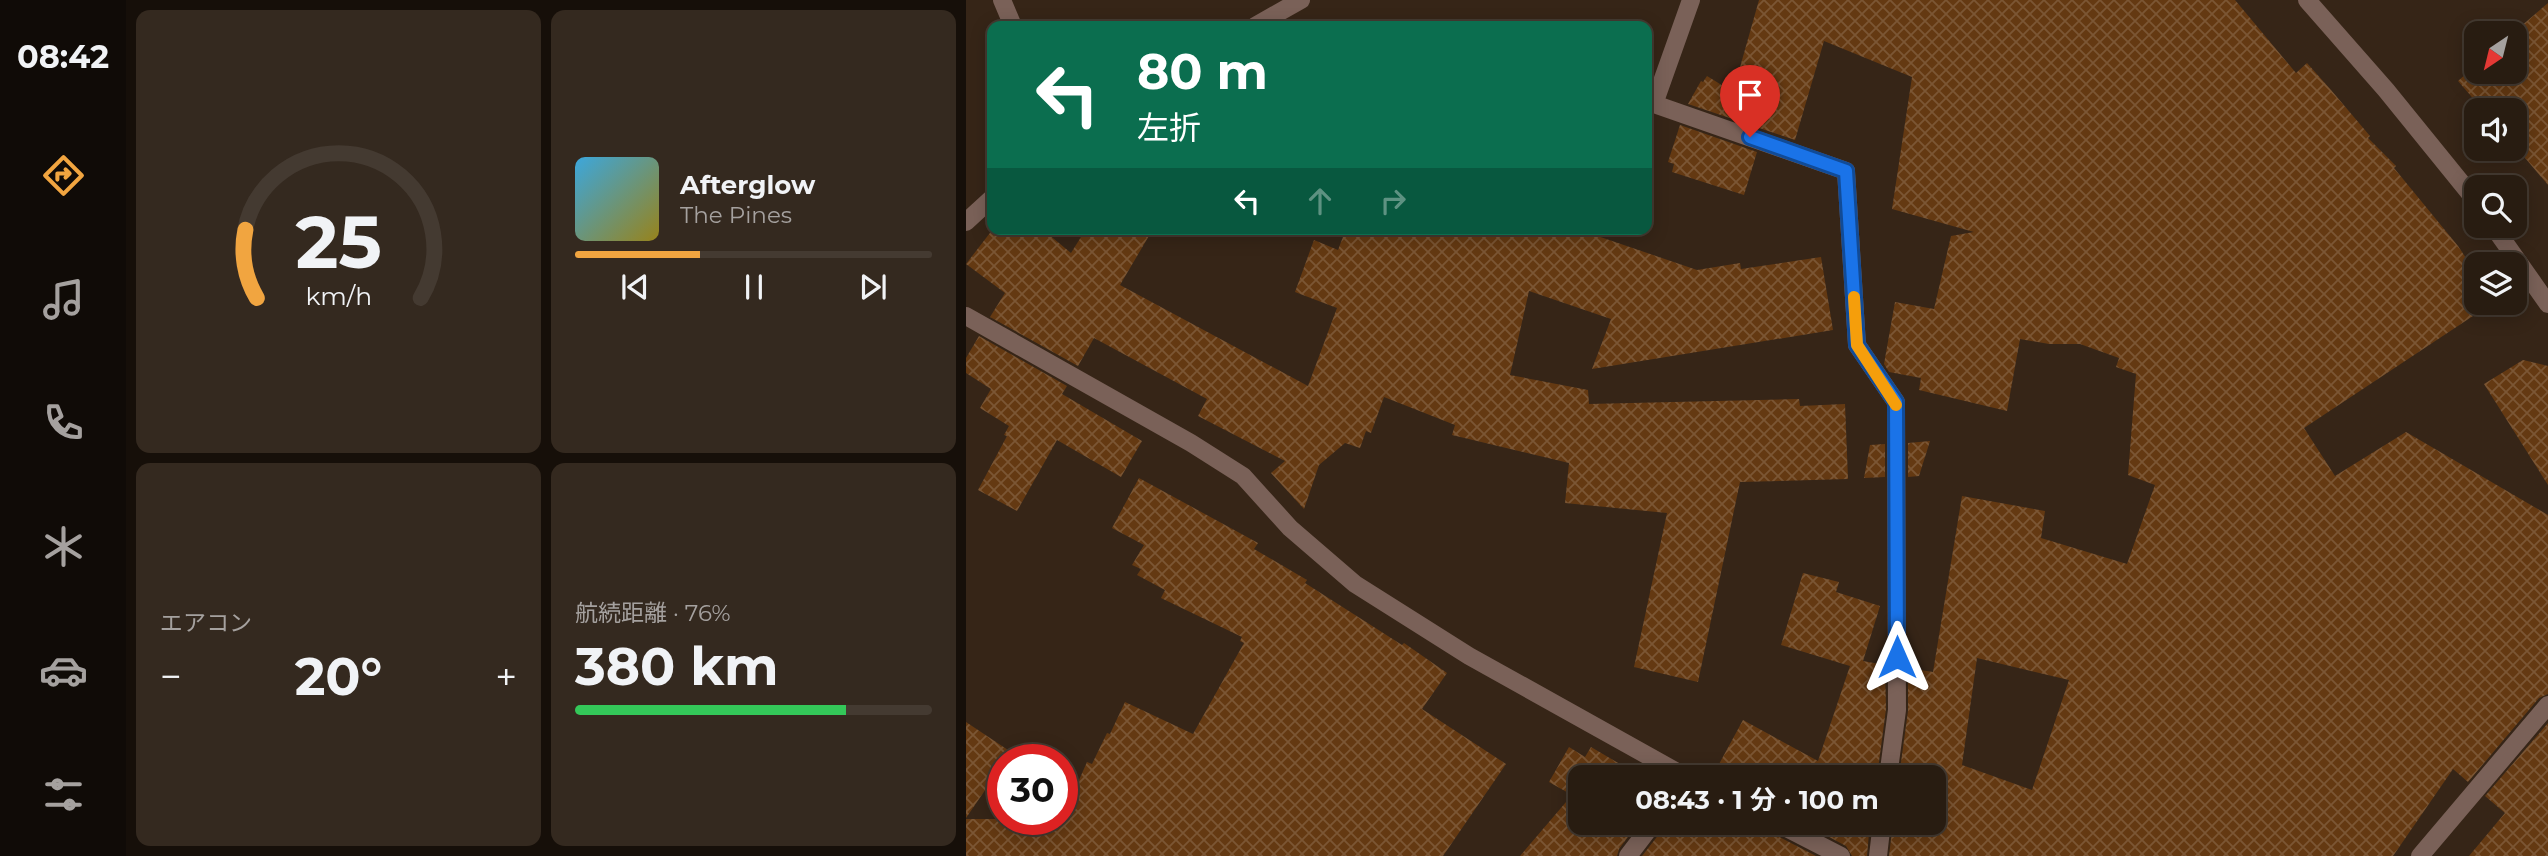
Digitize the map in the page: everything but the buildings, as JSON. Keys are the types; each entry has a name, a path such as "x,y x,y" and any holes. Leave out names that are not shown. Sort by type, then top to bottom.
{"street":[{"path":"1002,0 1011,21"},
{"path":"1264,21 1301,0"},
{"path":"1691,0 1654,104 1846,171 1857,345 1896,402 1897,710 1890,765"},
{"path":"2307,0 2386,90 2464,186"},
{"path":"966,222 987,203"},
{"path":"2501,238 2548,304"},
{"path":"966,316 1191,443 1243,476 1290,528 1355,584 1469,656 1664,765"},
{"path":"2420,856 2548,705"},
{"path":"1628,856 1644,835"},
{"path":"1800,835 1841,856"},
{"path":"1878,856 1880,835"}],"slow traffic":[{"path":"1854,297 1857,345 1896,405"}],"route":[{"path":"1750,137 1846,171 1857,345 1896,402 1897,657"}]}
